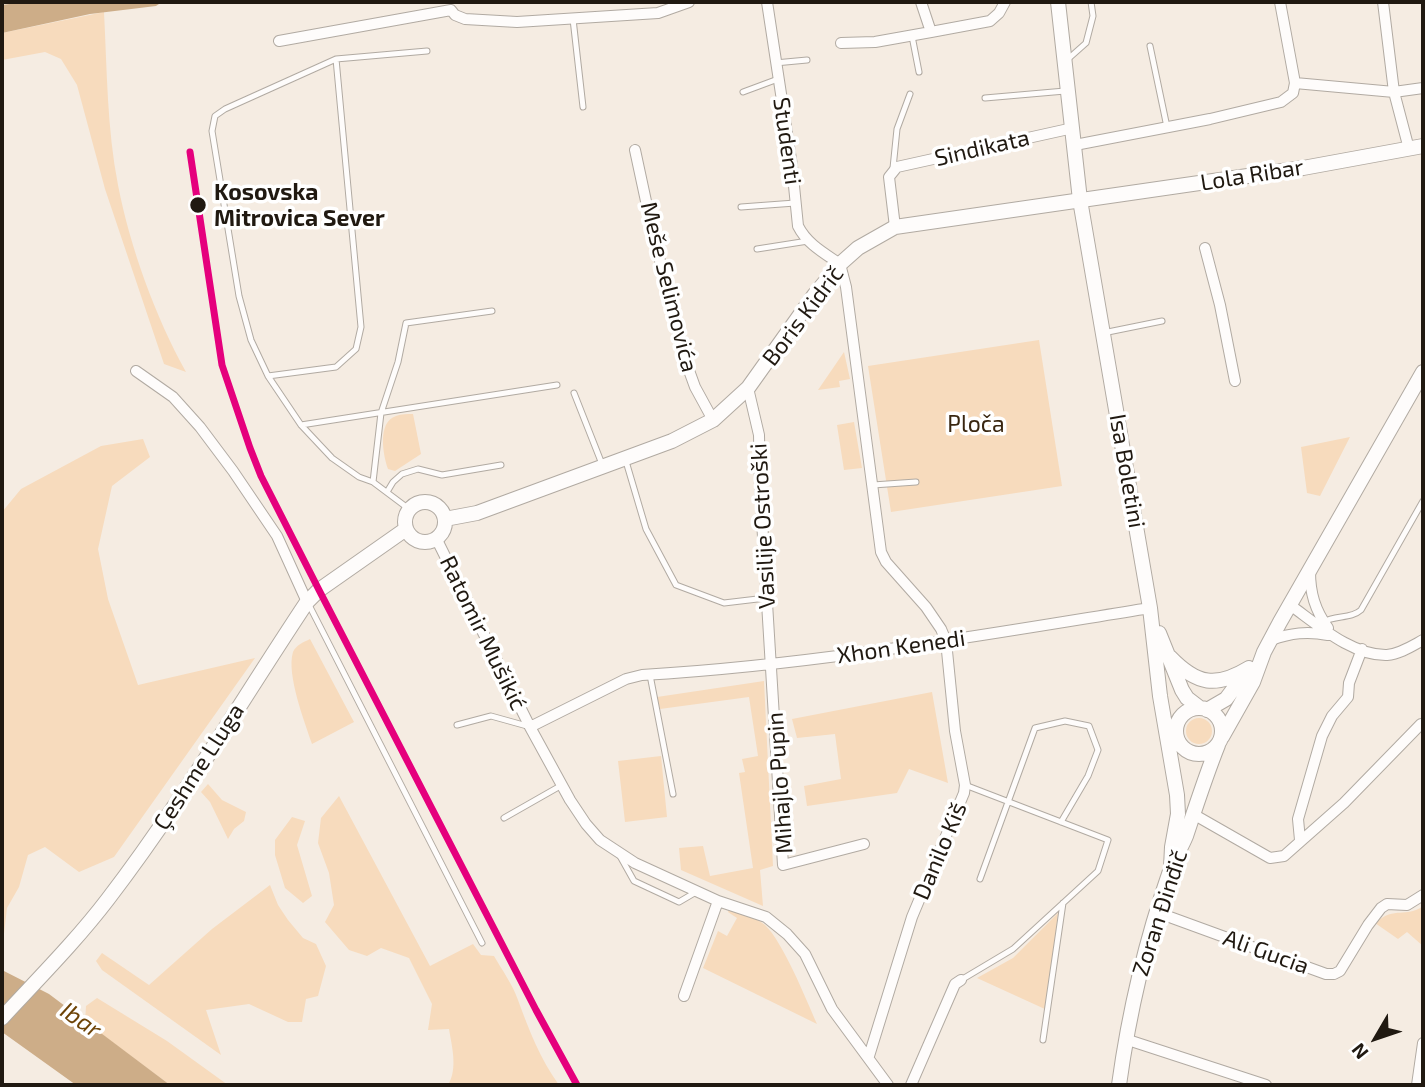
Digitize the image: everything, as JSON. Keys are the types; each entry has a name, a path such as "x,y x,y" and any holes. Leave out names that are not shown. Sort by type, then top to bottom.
{"main road":[{"name":"Isa Boletini","path":"1059,2 1080,200 1150,608 1161,654 1185,814 1172,847 1171,867"},
{"name":"Lola Ribar","path":"1080,200 1303,168 1416,147"},
{"name":"Boris Kidrič","path":"445,519 477,513 603,467 672,441 713,420 748,388 815,294 840,264 858,248 895,228 1080,200"},
{"path":"1185,814 1290,605 1423,372"},
{"path":"420,502 431,503 440,509 445,519 443,530 436,538 421,542 412,537 406,529 405,516 409,509 420,502"},
{"name":"Çeshme Lluga","path":"2,1018 86,927 189,785 307,602 319,590 406,529"},
{"path":"1204,709 1213,713 1221,724 1220,741 1206,754 1198,755 1184,749 1178,737 1181,718 1193,709 1217,706 1226,699 1268,646"},
{"name":"Isa Boletini","path":"1161,654 1187,698 1204,709"},
{"path":"1161,654 1188,674 1207,681 1235,677 1249,668"},
{"path":"1161,654 1178,737 1185,814"},
{"name":"Zoran Đinđič","path":"1119,1085 1125,1039 1141,968 1171,867"}],"street":[{"path":"279,41 452,6 455,15 465,19 517,22 658,13 689,2"},
{"name":"Studenti","path":"767,2 792,166 798,226 808,241"},
{"path":"921,2 931,32"},
{"path":"841,43 875,42 990,21 999,13 1004,2"},
{"path":"1075,145 1281,102 1293,93 1295,83 1280,2"},
{"path":"1383,2 1394,92 1416,147"},
{"path":"1295,83 1394,92 1423,88"},
{"name":"Sindikata","path":"893,171 897,167 1073,128"},
{"name":"Meše Selimovića","path":"635,150 682,351 695,387 713,420"},
{"path":"893,171 889,177 895,228"},
{"path":"808,241 840,264 846,287 881,552 886,562 926,607 942,629 946,641"},
{"path":"1205,248 1236,381"},
{"path":"136,371 173,397 233,471 277,536 307,602"},
{"name":"Vasilije Ostroški","path":"748,388 759,435 771,665"},
{"name":"Ratomir Mušikić","path":"436,538 530,727 586,824 600,840 618,853 718,901 766,917 787,934 805,954 832,1009 888,1085"},
{"path":"1310,570 1310,588 1317,613 1334,636"},
{"path":"1290,605 1334,636 1362,649 1388,655 1398,653 1423,640"},
{"name":"Xhon Kenedi","path":"530,727 626,679 771,665 946,641 1150,608"},
{"path":"1268,646 1288,634 1302,632 1334,636"},
{"name":"Danilo Kiš","path":"869,1056 912,917 964,793 946,641"},
{"path":"1300,840 1298,819 1322,736 1332,716 1348,697 1349,683 1362,649"},
{"name":"Mihajlo Pupin","path":"771,665 783,865 864,844"},
{"path":"1185,814 1270,858 1284,856 1344,803 1422,724"},
{"name":"Ali Gucia","path":"1156,912 1326,974 1334,974 1340,971 1381,908 1387,904 1407,905 1423,895"},
{"path":"684,996 718,901"},
{"path":"911,1085 955,984 961,980"},
{"path":"1125,1039 1266,1085"},
{"path":"1417,1085 1423,1043"}],"lane":[{"path":"1065,61 1086,43 1093,16 1091,2"},
{"path":"573,19 583,107"},
{"path":"912,36 919,72"},
{"path":"1150,46 1167,127"},
{"path":"409,509 373,482 359,477 332,458 301,425 268,376 251,340 239,296 212,131 215,116 225,109 336,60 427,51"},
{"path":"268,376 336,367 356,349 361,327 336,60"},
{"path":"775,63 807,60"},
{"name":"Studenti","path":"743,92 778,79"},
{"path":"985,98 1069,91"},
{"path":"893,171 897,129 910,94"},
{"name":"Studenti","path":"741,207 795,203"},
{"path":"757,249 808,241"},
{"path":"373,482 381,413 398,362 406,323 492,312"},
{"path":"1103,333 1162,321"},
{"path":"301,425 557,385"},
{"path":"573,393 603,467"},
{"path":"625,458 646,529 676,585 724,603 767,598"},
{"path":"387,492 402,474 418,469 442,475 501,465"},
{"path":"873,485 916,482"},
{"path":"1323,622 1331,617 1356,615 1361,610 1423,501"},
{"path":"307,602 482,943"},
{"path":"650,675 673,794"},
{"name":"Ratomir Mušikić","path":"457,725 491,716 530,727"},
{"path":"980,879 1035,727 1065,720 1089,726 1098,750 1088,776 1061,822"},
{"path":"504,818 562,785"},
{"path":"961,980 1013,949 1098,871 1108,840 965,785"},
{"name":"Ratomir Mušikić","path":"618,853 634,881 679,902 697,891"},
{"path":"1043,1040 1063,903"}],"green space":[{"path":"104,12 112,142 123,209 154,305 186,372 164,364 105,189 77,85 61,59 45,52 2,60 2,33"},
{"name":"Ploča","path":"1039,340 1062,486 891,512 868,366"},
{"path":"844,352 850,379 839,381 840,387 818,390"},
{"path":"413,414 421,454 395,471 388,469 383,448 386,425 396,416"},
{"path":"854,422 862,468 844,470 837,425"},
{"path":"1350,437 1320,496 1307,493 1301,447"},
{"path":"143,439 150,457 112,486 98,549 108,599 138,685 255,658 114,857 79,872 45,847 28,855 19,887 7,908 2,951 2,512 21,489 101,446"},
{"path":"310,639 354,722 312,744 292,673 293,652 296,647"},
{"path":"764,681 773,866 760,870 763,906 681,870 679,848 703,846 710,876 753,868 739,773 745,772 742,759 758,756 749,697 660,709 657,697"},
{"path":"932,692 948,783 909,769 897,793 807,806 804,786 841,779 835,734 797,738 792,719"},
{"path":"1199,718 1208,722 1212,731 1208,740 1199,744 1190,740 1186,731 1190,722"},
{"path":"661,756 667,817 625,822 618,761"},
{"path":"208,784 222,800 246,812 244,821 234,829 228,839 210,802 201,792"},
{"path":"339,796 430,966 473,944 481,955 494,956 513,989 541,1055 559,1085 448,1085 454,1065 449,1029 428,1030 432,1004 409,958 381,948 367,956 349,950 325,922 334,905 329,873 318,843 321,818"},
{"path":"292,817 305,821 297,845 312,896 303,903 285,888 275,855 275,840"},
{"path":"270,885 288,920 303,938 316,944 326,966 318,996 306,999 302,1022 288,1022 249,1004 206,1010 221,1055 102,970 96,961 102,953 149,985 212,929"},
{"path":"1423,906 1423,946 1407,932 1398,939 1375,923 1389,915 1411,912"},
{"path":"729,909 757,920 772,933 794,972 817,1024 703,968 718,931 727,936 737,918 728,912"},
{"path":"1058,913 1047,1010 977,978 1013,958"},
{"path":"97,998 167,1041 228,1085 170,1085 85,1022 86,1006"}],"water":[{"path":"24,2 162,2 156,6 90,14 2,33 2,5"},
{"name":"Ibar","path":"2,970 49,994 170,1085 76,1085 2,1032"}],"transit line":[{"path":"190,152 222,365 261,476 577,1085"}],"place":[{"name":"Kosovska Mitrovica Sever","path":"198,205"}]}
